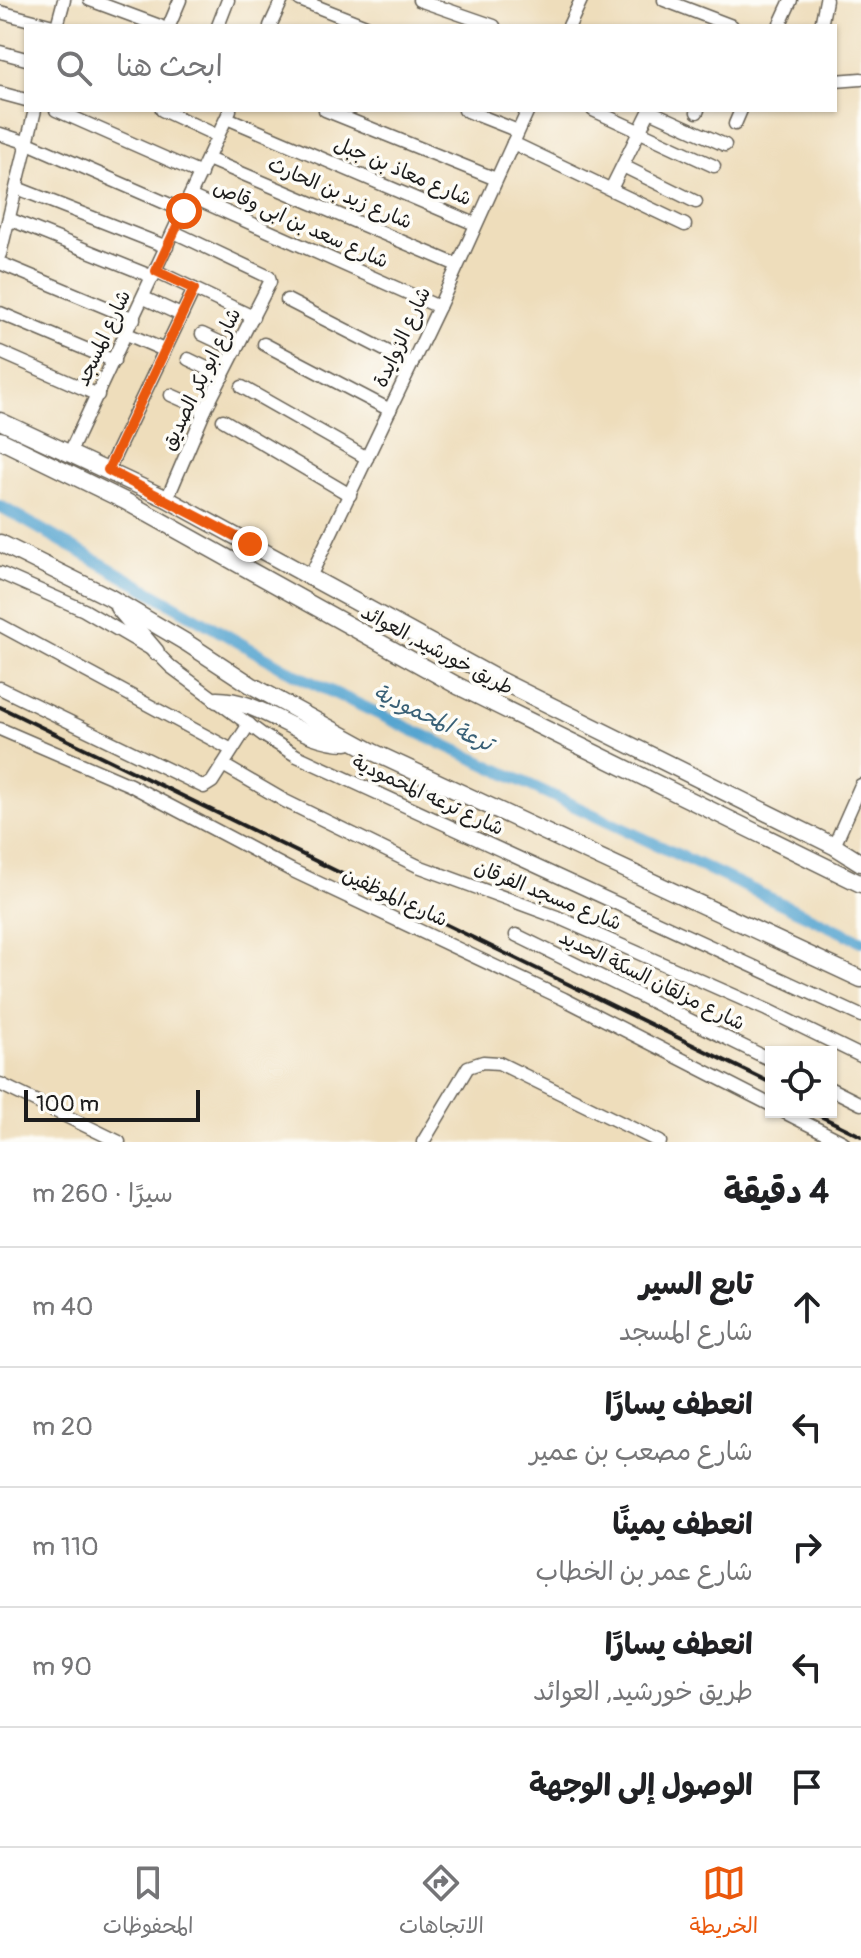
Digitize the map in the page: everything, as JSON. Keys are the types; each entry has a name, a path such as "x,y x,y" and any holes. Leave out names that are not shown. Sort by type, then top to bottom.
{"main road":[{"name":"طريق خورشيد, العوائد","path":"0,421 167,499 501,681 834,846 861,863"},
{"name":"طريق خورشيد, العوائد","path":"0,440 125,501 458,686 861,884"},
{"path":"125,501 203,519"},
{"path":"0,543 109,597 251,685 353,742 861,979"},
{"path":"109,597 156,652"},
{"path":"217,700 241,702 316,737 353,742"}],"street":[{"path":"56,24 64,0"},
{"path":"90,0 155,24"},
{"path":"128,13 134,0"},
{"path":"170,24 180,0"},
{"path":"219,24 228,0"},
{"path":"271,24 282,0"},
{"path":"300,0 361,24"},
{"path":"419,0 488,24"},
{"path":"570,23 581,0"},
{"path":"664,0 727,24"},
{"path":"821,24 826,0"},
{"path":"780,24 789,1"},
{"path":"0,12 47,24"},
{"path":"0,52 24,58"},
{"path":"837,81 860,79 861,71"},
{"path":"0,93 24,99"},
{"path":"0,254 35,112"},
{"path":"61,112 201,174"},
{"path":"166,112 218,136"},
{"path":"330,112 496,179"},
{"path":"469,112 685,225"},
{"name":"شارع الزوايدة","path":"309,579 439,307 527,112"},
{"path":"597,112 714,166"},
{"path":"611,189 649,112"},
{"path":"654,112 725,145"},
{"path":"735,124 740,112"},
{"name":"شارع المسجد","path":"70,452 229,114"},
{"name":"شارع معاذ بن جبل","path":"229,114 475,224"},
{"path":"0,134 28,143 184,211"},
{"name":"شارع زيد بن الحارث","path":"208,159 457,265"},
{"path":"623,166 696,202"},
{"path":"17,188 167,247"},
{"name":"شارع سعد بن ابى وقاص","path":"190,196 439,307"},
{"path":"9,219 194,289 253,317"},
{"name":"شارع ابو بكر الصديق","path":"167,499 205,410 270,282 269,277 174,232"},
{"path":"0,263 134,319"},
{"path":"108,470 194,289"},
{"path":"144,298 181,315"},
{"path":"287,300 412,364"},
{"path":"0,313 114,361"},
{"path":"127,334 164,350"},
{"path":"202,334 236,350"},
{"path":"264,344 390,410"},
{"path":"0,352 98,395"},
{"path":"188,359 223,376"},
{"path":"242,387 367,458"},
{"path":"171,395 205,410"},
{"path":"223,420 350,495"},
{"name":"شارع ترعه المحمودية","path":"0,573 84,610 156,652 171,667 297,756 861,1016"},
{"path":"0,625 232,750"},
{"path":"0,688 201,786 212,782 249,724"},
{"name":"شارع الموظفين","path":"0,729 130,785 291,870 564,999 765,1102"},
{"name":"شارع مسجد الفرقان","path":"223,765 285,801 418,866 557,917 767,1010 861,1056"},
{"path":"834,846 861,785"},
{"name":"شارع مزلقان السكة الحديد","path":"516,935 765,1057"},
{"path":"423,1142 468,1067 491,1062 499,1063 660,1142"},
{"path":"0,1084 119,1142"},
{"path":"837,1092 861,1104"},
{"path":"796,1118 843,1142"}],"waterway":[{"name":"ترعة المحمودية","path":"0,506 298,676 861,941"}],"railway":[{"path":"0,707 765,1080"},
{"path":"824,1118 861,1136"}],"route":[{"path":"184,211 156,271 194,289 108,470 250,544"}]}
